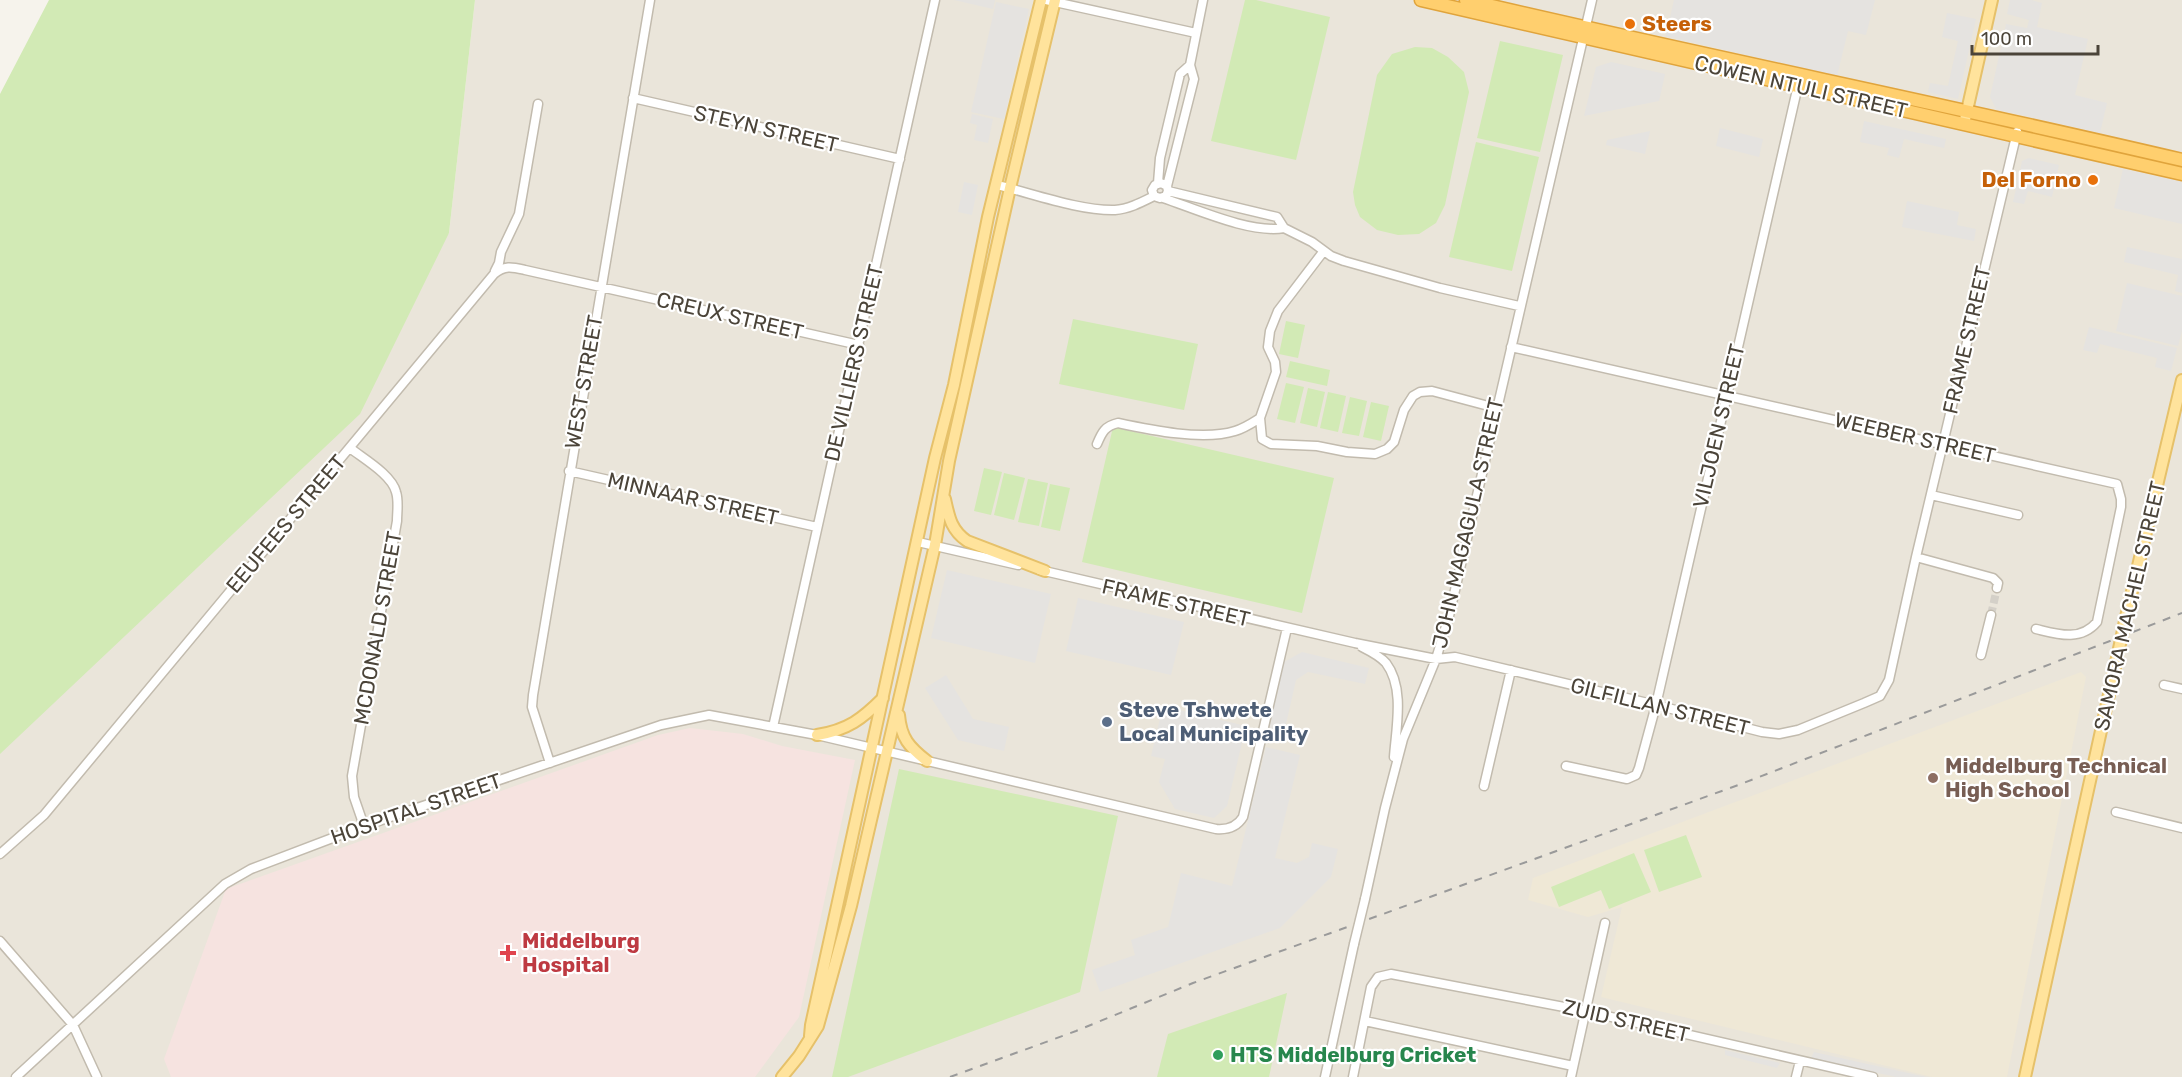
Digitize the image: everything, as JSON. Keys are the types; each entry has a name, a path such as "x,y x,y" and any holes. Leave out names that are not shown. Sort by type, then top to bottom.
{"highway":[{"name":"COWEN NTULI STREET","path":"1421,0 1585,33 2017,129 2182,160"},
{"name":"COWEN NTULI STREET","path":"1466,0 1585,33"},
{"name":"COWEN NTULI STREET","path":"2017,129 2182,174"}],"main road":[{"path":"810,1036 935,458 1041,0"},
{"path":"1965,118 1992,0"},
{"path":"782,1077 818,1026 851,906 935,545 949,461 1052,1"},
{"path":"965,330 978,333"},
{"name":"SAMORA MACHEL STREET","path":"2025,1077 2125,621 2182,380"},
{"path":"935,458 949,461"},
{"path":"944,493 951,524 958,535 967,542 1045,571"},
{"path":"817,735 847,728 857,722 884,697"},
{"path":"898,706 900,729 908,743 927,761"}],"street":[{"name":"WEST STREET","path":"550,763 532,707 532,695 650,0"},
{"name":"DE VILLIERS STREET","path":"773,727 935,0"},
{"path":"997,185 1094,208 1116,210 1142,203 1163,193 1194,79 1190,65 1203,0"},
{"name":"JOHN MAGAGULA STREET","path":"1325,1077 1393,772 1403,739 1436,659 1449,616 1519,306 1592,0"},
{"path":"1052,1 1196,33"},
{"path":"1190,65 1180,74 1159,165 1158,183 1152,190 1277,217 1284,228 1312,242 1323,252 1344,261 1440,288 1519,306"},
{"name":"VILJOEN STREET","path":"1566,766 1627,779 1636,775 1639,768 1656,705 1799,81"},
{"name":"STEYN STREET","path":"633,98 900,159"},
{"path":"494,274 501,252 519,214 538,104"},
{"name":"FRAME STREET","path":"1880,696 1889,680 2017,129"},
{"path":"1167,133 1180,136"},
{"path":"1158,183 1164,183 1163,193"},
{"path":"1163,193 1222,218 1271,230 1284,228"},
{"path":"1323,252 1278,311 1270,331 1268,347 1275,362 1275,374 1260,418 1262,439 1271,444 1317,446 1347,452 1375,454 1388,449 1394,442 1404,410 1413,396 1420,392 1432,391 1496,408"},
{"path":"494,274 502,268 510,267 600,287"},
{"name":"EEUFEES STREET","path":"0,854 44,814 494,274"},
{"name":"CREUX STREET","path":"600,287 859,345"},
{"name":"WEEBER STREET","path":"1511,347 2117,484 2121,507 2097,622 2091,629 2067,636 2036,629"},
{"path":"1097,444 1103,431 1110,425 1118,423 1178,433 1219,434 1235,431 1260,418"},
{"name":"MCDONALD STREET","path":"350,448 390,479 396,490 397,504 397,521 352,776 354,797 364,826"},
{"name":"MINNAAR STREET","path":"569,471 817,527"},
{"path":"1931,495 2018,515"},
{"name":"FRAME STREET","path":"918,542 1287,628 1436,659"},
{"path":"1916,557 1993,578 1998,583 1997,588"},
{"path":"1980,655 1991,615"},
{"name":"HOSPITAL STREET","path":"16,1077 225,884 251,869 364,826 661,725 701,715 817,735 1216,829 1234,827 1243,816 1287,628"},
{"path":"1355,643 1385,662 1394,678 1398,700 1393,772"},
{"name":"GILFILLAN STREET","path":"1436,659 1455,657 1762,732 1779,734 1798,730 1880,696"},
{"path":"1484,786 1511,670"},
{"path":"2164,685 2182,689"},
{"path":"2116,812 2182,828"},
{"path":"1571,1077 1605,924"},
{"path":"0,941 73,1025 97,1077"},
{"name":"ZUID STREET","path":"1365,1021 1371,987 1378,977 1391,974 1585,1011 1873,1077"},
{"path":"1353,1077 1365,1021 1573,1066"},
{"path":"1797,1077 1800,1060"}],"shaded area":[{"path":"475,0 2182,0 2182,1077 0,1077 0,738 449,233"},
{"path":"954,0 995,0 993,9"},
{"path":"1674,0 1875,0 1866,35 1848,31 1837,76 1666,36"},
{"path":"2010,0 2031,0 2042,3 2037,27 2088,39 2075,95 2107,103 2100,133 1996,109 1990,97 2006,24 2027,28 2029,20 2007,14"},
{"path":"996,2 1029,9 1004,119 971,112"},
{"path":"1947,13 1976,19 1958,99 1928,92 1930,83 1948,86 1958,41 1942,37"},
{"path":"1611,62 1665,74 1659,101 1584,116 1596,67"},
{"path":"972,114 993,119 988,143 974,140 977,125 970,123"},
{"path":"1864,121 1946,139 1944,148 1904,139 1899,158 1887,155 1889,148 1860,142"},
{"path":"1720,128 1763,139 1759,157 1716,146"},
{"path":"1650,131 1645,154 1606,145 1607,140"},
{"path":"2029,158 2059,165 2052,197 2028,191 2024,204 2013,202 2022,161"},
{"path":"2123,169 2182,182 2182,224 2114,208"},
{"path":"964,182 978,185 972,215 958,212"},
{"path":"1907,201 1959,212 1957,225 1976,229 1974,241 1902,227"},
{"path":"2127,247 2182,259 2182,293 2175,291 2178,275 2124,262"},
{"path":"2127,283 2182,296 2182,331 2178,346 2116,331"},
{"path":"2089,327 2177,348 2171,371 2155,367 2157,358 2100,344 2097,353 2083,350"},
{"path":"947,570 1051,594 1035,663 931,638"},
{"path":"1078,598 1184,622 1171,675 1066,651"},
{"path":"1302,652 1369,668 1365,684 1308,672 1296,680 1284,733 1268,729 1284,662"},
{"name":"Middelburg Technical High School","path":"2081,672 2086,677 2007,1077 1932,1077 1601,997 1622,907 1588,917 1528,900 1533,878"},
{"path":"946,675 973,719 1009,727 1004,751 958,740 925,688"},
{"path":"1163,706 1246,726 1227,806 1214,818 1175,809 1159,782 1165,759 1151,756"},
{"name":"Middelburg Hospital","path":"690,728 743,734 782,746 855,760 799,1017 755,1077 171,1077 164,1059 226,889 658,735"},
{"path":"1266,747 1300,755 1275,858 1297,863 1309,857 1312,843 1338,849 1331,877 1280,928 1100,992 1092,970 1135,955 1131,940 1168,927 1181,873 1232,886"},
{"path":"1725,1050 1780,1063 1777,1068 1725,1055"},
{"path":"1814,1052 1926,1077 1896,1077 1811,1058"}],"green space":[{"path":"49,0 475,0 449,233 360,414 0,754 0,94"},
{"path":"1245,0 1256,0 1330,17 1296,160 1211,141"},
{"path":"1500,41 1563,55 1540,152 1477,138"},
{"path":"1415,47 1432,48 1448,57 1464,72 1469,92 1445,205 1436,223 1419,234 1398,235 1377,230 1360,217 1353,192 1377,75 1392,54"},
{"path":"1476,142 1539,157 1512,271 1449,257"},
{"path":"1073,319 1198,344 1184,410 1059,384"},
{"path":"1286,321 1305,325 1298,358 1279,354"},
{"path":"1290,361 1330,370 1327,386 1286,377"},
{"path":"1286,383 1304,387 1295,423 1277,419"},
{"path":"1308,388 1325,392 1317,427 1300,423"},
{"path":"1328,392 1346,396 1338,432 1320,428"},
{"path":"1350,397 1367,401 1359,436 1342,433"},
{"path":"1371,402 1389,406 1381,441 1363,437"},
{"path":"1113,427 1334,478 1302,613 1082,562"},
{"path":"984,468 1002,472 991,515 974,511"},
{"path":"1004,473 1025,478 1014,520 994,515"},
{"path":"1028,479 1048,483 1039,526 1018,522"},
{"path":"1050,484 1070,488 1060,531 1041,527"},
{"path":"899,769 1118,816 1080,992 848,1077 832,1077"},
{"path":"1686,835 1702,877 1659,892 1644,850"},
{"path":"1634,853 1651,892 1609,909 1601,890 1559,907 1551,887"},
{"name":"HTS Middelburg Cricket","path":"1287,993 1269,1077 1157,1077 1168,1034"}],"tunnel":[{"path":"1991,615 1997,588"}],"railway":[{"path":"950,1077 1076,1031 1193,983 1741,784 2182,613"}],"place":[{"name":"Steers","path":"1630,24"},
{"name":"Del Forno","path":"2093,180"},
{"name":"Steve Tshwete Local Municipality","path":"1107,722"},
{"name":"Middelburg Technical High School","path":"1933,778"},
{"name":"Middelburg Hospital","path":"508,953"},
{"name":"HTS Middelburg Cricket","path":"1218,1055"}]}
